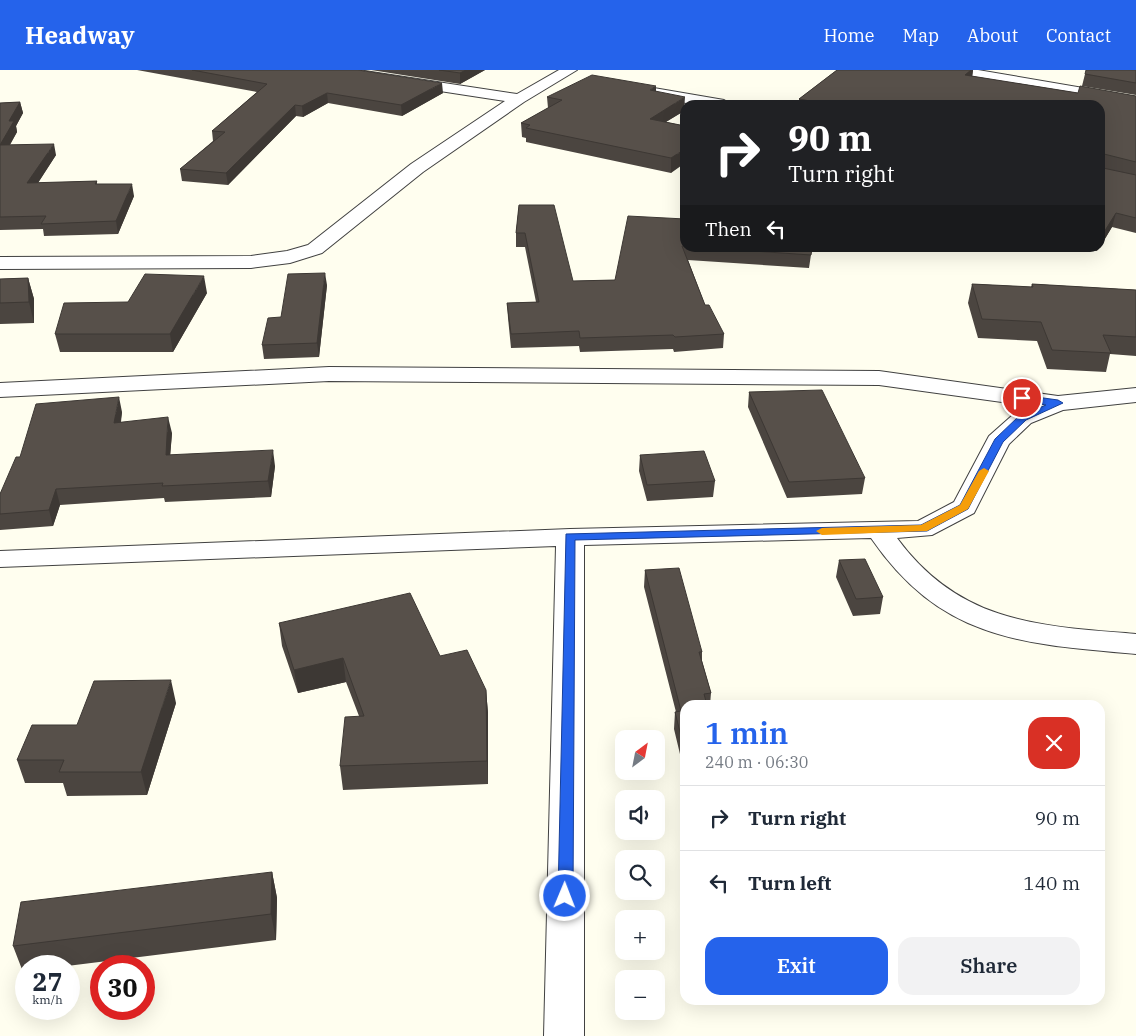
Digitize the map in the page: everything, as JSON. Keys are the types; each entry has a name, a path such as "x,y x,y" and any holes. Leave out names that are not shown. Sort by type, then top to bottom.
{"street":[{"path":"329,70 519,99"},
{"path":"953,70 1136,102"},
{"path":"1030,84 1038,70"},
{"path":"0,263 252,262 290,258 315,249 417,168 519,99 570,75"},
{"path":"638,90 695,100"},
{"path":"0,390 329,374 879,378 1058,403 1136,395"},
{"path":"4,566 570,537 923,529 965,507 998,441 1023,418 1058,403"},
{"path":"879,531 895,555 932,592 974,616 1040,636 1136,644"},
{"path":"564,1036 570,537"}],"building":[{"path":"192,70 358,70 442,83 401,105 327,93 302,106 295,105 226,173 180,169 225,132 212,131 267,84"},
{"path":"439,70 466,70 460,73"},
{"path":"837,70 971,70 965,75 1078,93 1080,86 1136,96 1136,162 1105,154 1105,100 799,99"},
{"path":"1086,70 1136,70 1136,83 1085,74"},
{"path":"592,75 656,86 650,90 685,97 650,119 680,125 680,152 671,158 526,128 530,125 521,123 562,100 547,97"},
{"path":"20,102 9,121 14,121 0,145 0,103"},
{"path":"54,144 27,183 97,181 95,184 132,184 116,221 41,224 46,216 0,217 0,145"},
{"path":"1105,168 1136,175 1136,218 1116,213 1105,231"},
{"path":"519,205 554,205 573,281 615,280 628,216 680,219 680,252 684,252 705,305 709,305 724,334 675,337 673,335 580,338 579,331 511,334 507,303 539,302 525,233 516,233"},
{"path":"767,252 811,252 811,255"},
{"path":"325,273 317,343 262,345 268,318 281,317 288,274"},
{"path":"145,274 204,276 170,334 55,334 64,303 128,302"},
{"path":"28,278 29,302 0,303 0,279"},
{"path":"972,284 1033,287 1032,284 1136,290 1136,337 1103,335 1111,353 1052,350 1041,322 982,319"},
{"path":"822,390 865,478 789,482 749,392"},
{"path":"119,397 114,423 168,417 166,455 273,450 268,481 162,486 163,483 56,489 49,510 0,514 0,494 16,457 20,457 36,404"},
{"path":"704,451 715,481 647,485 640,455"},
{"path":"865,559 883,597 856,599 839,560"},
{"path":"679,568 711,693 704,694 706,700 680,700 680,707 645,570"},
{"path":"410,593 440,656 467,650 486,690 487,761 340,766 345,717 364,716 343,658 294,670 279,623"},
{"path":"171,680 141,772 59,772 64,760 17,760 32,725 77,725 94,681"},
{"path":"680,711 680,732 675,712"},
{"path":"272,872 271,914 13,946 21,902"}],"slow traffic":[{"path":"822,531 923,529 965,507 984,471"}],"route":[{"path":"565,896 570,537 923,529 965,507 998,441 1023,418 1058,403 1022,398"}]}
